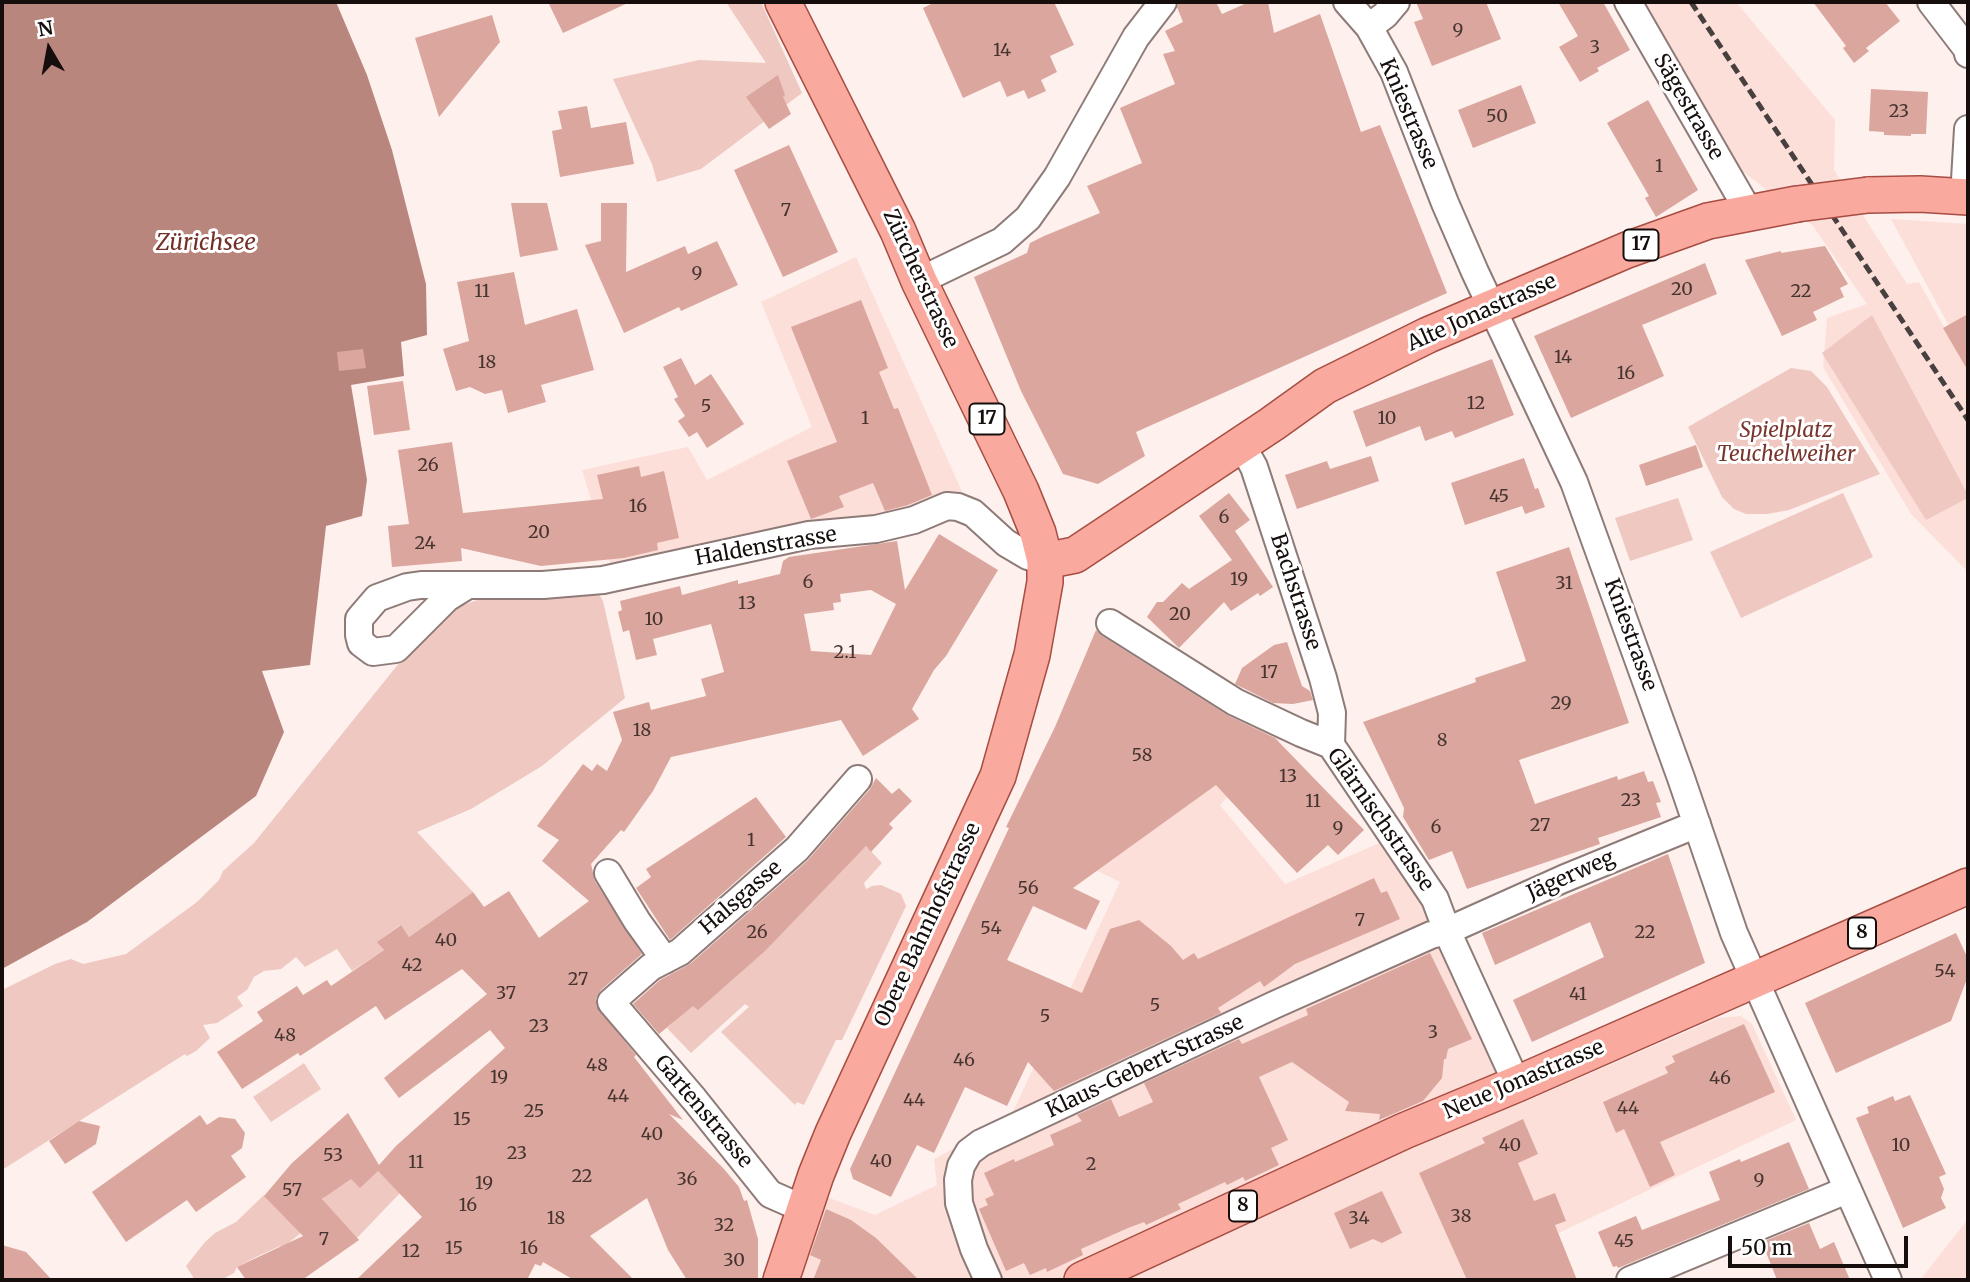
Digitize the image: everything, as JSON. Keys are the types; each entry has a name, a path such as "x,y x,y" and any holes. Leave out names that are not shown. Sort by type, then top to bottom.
{"main road":[{"name":"Zürcherstrasse","path":"783,2 898,231 919,281 1021,491 1038,533 1045,561"},
{"name":"Alte Jonastrasse","path":"1045,561 1075,555 1325,386 1428,335 1627,250 1708,221 1797,204 1868,195 1966,197"},
{"name":"Obere Bahnhofstrasse","path":"781,1280 837,1122 998,776 1032,655 1043,599 1045,561"},
{"name":"Neue Jonastrasse","path":"1082,1280 1404,1131 1755,981 1968,886"}],"street":[{"path":"919,281 1002,241 1028,218 1053,184 1136,37 1163,2"},
{"name":"Kniestrasse","path":"1347,2 1369,27 1394,72 1445,203 1491,309 1574,482 1734,933 1888,1280"},
{"path":"1369,27 1385,15 1395,2"},
{"name":"Sägestrasse","path":"1628,2 1749,212"},
{"path":"1931,2 1968,54"},
{"path":"1966,197 1968,129"},
{"name":"Bachstrasse","path":"1241,444 1254,467 1323,678 1332,713 1331,745"},
{"name":"Haldenstrasse","path":"468,585 603,580 809,535 876,529 914,520 953,506 973,513 1006,543 1028,556 1045,561"},
{"name":"Glärnischstrasse","path":"1110,623 1235,702 1331,745 1435,899 1517,1084"},
{"name":"Halsgasse","path":"611,1002 651,967 680,952 797,849 858,779"},
{"name":"Jägerweg","path":"1447,931 1576,873 1696,824"},
{"path":"608,873 665,960"},
{"name":"Klaus-Gebert-Strasse","path":"988,1280 970,1240 958,1203 961,1166 969,1152 981,1143 1274,1005 1431,935 1447,931"},
{"name":"Gartenstrasse","path":"611,1002 770,1194 804,1209"},
{"path":"1630,1280 1847,1190"}],"shaded area":[{"path":"1641,2 1736,2 1835,120 1834,170 1907,284 1919,282 1968,370 1968,572 1911,514 1823,367 1827,318 1867,304 1813,226 1736,166"},
{"path":"1891,219 1968,224 1968,361"},
{"path":"856,257 964,496 899,519 613,572 582,470 688,447 707,480 812,427 761,302"},
{"path":"1099,625 1281,738 1220,805 1285,884 1384,841 1421,893 1517,1105 1718,1018 1741,1016 1752,1024 1796,1120 1460,1280 797,1280 824,1196 875,1215 937,1185 934,1159 1010,1118 1120,882 1007,827 1055,727"},
{"path":"1968,1219 1968,1280 1920,1280"}],"green space":[{"path":"726,2 761,2 802,93 701,169 657,182 652,164 613,79 699,60 766,63"},
{"path":"1872,315 1968,495 1968,498 1926,520 1822,353"},
{"name":"Spielplatz Teuchelweiher","path":"1791,368 1811,371 1827,387 1880,474 1789,510 1746,514 1734,509 1722,497 1688,427"},
{"path":"1843,493 1873,557 1741,618 1710,552"},
{"path":"1678,498 1693,540 1630,561 1615,518"},
{"path":"595,592 603,601 625,698 542,766 471,809 417,832 473,892 409,937 400,925 380,940 384,950 352,971 337,949 305,967 296,957 281,969 264,971 254,977 247,990 237,997 243,1006 217,1023 203,1025 210,1038 196,1051 187,1056 185,1054 2,1170 2,990 71,959 83,964 126,954 197,902 219,880 223,871 254,843 425,631 443,616 483,598"},
{"path":"866,846 882,863 864,883 866,889 881,885 901,894 906,906 842,1040 836,1040 804,1105 797,1102 795,1105 721,1032 749,1007 745,1004 691,1053 667,1028"},
{"path":"304,1063 321,1089 271,1122 253,1097"},
{"path":"378,1171 400,1193 357,1238 321,1217 282,1248 280,1246 237,1267 234,1273 221,1280 195,1280 186,1266 205,1242 215,1233 236,1222 264,1195 286,1218 323,1199 338,1180"}],"water":[{"name":"Zürichsee","path":"2,2 336,2 367,75 392,150 426,284 427,335 401,342 404,376 351,385 367,480 362,516 326,526 310,665 262,671 284,732 256,796 87,922 2,969"}],"building":[{"path":"548,2 630,2 563,33"},
{"path":"935,2 1054,2 1074,45 1050,56 1057,72 1041,80 1046,91 1028,99 1024,90 1007,97 1000,81 963,98 923,8"},
{"path":"1178,2 1216,2 1222,14 1249,2 1268,2 1274,33 1320,14 1361,132 1380,125 1447,293 1136,432 1145,456 1098,484 1063,474 1021,391 974,277 1027,253 1030,243 1100,213 1087,186 1142,163 1120,108 1175,84 1163,54 1175,51 1165,31 1183,22 1177,7"},
{"path":"1416,2 1486,2 1501,39 1432,66 1414,22 1423,19"},
{"path":"1558,2 1603,2 1630,50 1597,68 1599,71 1580,82 1559,47 1578,36"},
{"path":"1813,2 1885,2 1900,21 1866,48 1869,51 1854,63 1843,48 1846,46"},
{"path":"492,15 500,42 439,117 415,38"},
{"path":"778,75 785,95 783,97 791,114 769,129 746,97"},
{"path":"1521,85 1536,123 1473,148 1458,110"},
{"path":"1871,89 1928,92 1926,134 1884,135 1884,132 1869,131"},
{"path":"1648,100 1698,190 1656,217 1645,198 1649,196 1607,123"},
{"path":"587,106 591,128 626,122 634,164 560,177 552,131 562,129 558,111"},
{"path":"789,145 838,252 783,277 734,170"},
{"path":"511,203 547,203 558,250 520,257"},
{"path":"601,203 627,203 626,272 685,246 688,254 717,241 738,285 681,311 679,307 624,333 585,245 601,241"},
{"path":"1825,246 1848,284 1840,288 1844,297 1813,312 1817,320 1782,336 1745,260 1781,251"},
{"path":"1705,263 1717,294 1642,325 1664,376 1571,418 1534,336"},
{"path":"514,272 525,325 577,309 594,370 541,385 546,402 508,413 502,390 485,394 470,387 456,391 443,349 469,341 457,282"},
{"path":"861,300 888,368 879,372 894,409 898,408 932,495 885,511 873,483 839,496 844,507 811,519 787,461 837,442 791,327"},
{"path":"1968,314 1968,371 1943,328"},
{"path":"363,349 366,368 339,371 337,352"},
{"path":"681,358 695,385 711,374 744,424 707,448 697,432 689,437 678,421 685,416 674,399 678,397 663,367"},
{"path":"1492,359 1514,415 1455,438 1452,431 1425,441 1420,426 1366,447 1353,411"},
{"path":"403,381 410,430 374,435 367,386"},
{"path":"452,442 463,513 603,499 597,475 639,466 641,477 664,471 679,538 657,543 658,550 624,558 541,566 461,548 462,561 392,567 388,526 409,524 398,450"},
{"path":"1696,445 1703,467 1646,486 1639,465"},
{"path":"1371,456 1379,481 1297,509 1285,475 1327,461 1330,469"},
{"path":"1524,458 1535,489 1538,488 1545,507 1525,514 1522,506 1465,525 1451,483"},
{"path":"1229,493 1250,520 1235,531 1273,587 1260,596 1258,593 1231,611 1224,602 1179,648 1147,617 1157,602 1163,602 1182,583 1189,589 1232,560 1199,516"},
{"path":"939,534 998,570 912,709 919,719 863,756 841,720 671,757 653,791 624,832 621,830 591,864 595,881 642,954 601,990 596,998 596,1006 683,1120 669,1114 724,1169 739,1187 744,1201 747,1200 758,1239 758,1280 687,1280 668,1250 647,1198 590,1236 634,1280 574,1280 543,1262 541,1266 535,1264 527,1280 356,1280 422,1217 378,1171 360,1188 351,1179 322,1199 359,1240 302,1280 246,1280 237,1267 303,1236 264,1196 292,1163 348,1113 379,1165 396,1146 505,1048 490,1030 399,1098 384,1078 487,994 462,969 385,1020 376,1006 300,1056 298,1053 242,1089 217,1052 263,1021 257,1012 297,986 303,995 327,980 331,986 384,950 377,942 401,925 409,937 473,892 484,907 509,891 539,938 589,901 542,861 559,840 537,826 583,764 592,771 597,764 607,771 622,740 613,712 649,702 651,710 706,696 701,679 724,672 711,624 653,639 657,655 636,660 629,630 623,632 618,612 622,610 620,601 680,586 682,595 738,580 738,584 780,574 783,561 789,557 897,541 905,590","holes":["871,590 896,604 871,655 811,651 804,614 834,610 833,603 841,602 840,594"]},
{"path":"1569,547 1629,723 1519,760 1535,804 1617,776 1618,780 1644,771 1648,782 1653,781 1661,802 1656,803 1661,817 1598,838 1600,844 1467,889 1452,851 1429,860 1403,817 1404,808 1363,722 1476,682 1475,678 1526,661 1496,572"},
{"path":"1096,630 1227,715 1275,738 1364,830 1338,855 1328,845 1297,873 1216,785 1073,888 1100,901 1086,930 1033,906 1007,960 1082,993 1110,929 1139,920 1171,946 1183,960 1194,953 1198,959 1374,878 1381,893 1387,891 1400,919 1295,964 1264,987 1260,981 1218,1008 1221,1013 1054,1091 1028,1062 1007,1106 965,1087 934,1153 917,1145 891,1197 853,1179 850,1169 1009,828 1006,827 1055,727"},
{"path":"1287,642 1302,686 1310,691 1313,700 1293,704 1273,703 1235,684 1242,668 1274,645"},
{"path":"876,778 892,794 899,788 912,801 889,824 893,828 871,852 866,846 765,951 698,1010 693,1006 659,1034 633,1004 660,980 690,964 807,861 870,789"},
{"path":"756,797 786,837 670,940 636,888 651,877 646,869"},
{"path":"1668,854 1705,963 1532,1042 1513,1000 1604,957 1590,922 1495,965 1482,933"},
{"path":"1956,933 1968,959 1968,976 1951,1021 1836,1073 1805,1003"},
{"path":"1430,953 1472,1039 1448,1049 1442,1078 1423,1101 1379,1120 1380,1114 1345,1111 1349,1102 1292,1062 1259,1077 1288,1140 1271,1148 1279,1165 1245,1181 1243,1177 1227,1185 1225,1182 1178,1204 1181,1209 1081,1249 1083,1255 1047,1272 1046,1268 1030,1275 1024,1263 1006,1271 979,1209 988,1205 985,1199 994,1195 984,1173 1054,1145 1050,1135 1082,1121 1077,1115 1111,1099 1119,1117 1153,1102 1144,1083 1239,1039 1242,1044 1308,1015 1306,1009"},
{"path":"1744,1024 1775,1092 1660,1142 1675,1175 1650,1187 1624,1129 1616,1133 1603,1102 1668,1073 1665,1067 1675,1062 1672,1056"},
{"path":"1910,1095 1946,1174 1939,1177 1944,1189 1941,1198 1946,1208 1903,1228 1856,1118 1869,1113 1867,1107 1893,1096 1895,1101"},
{"path":"200,1115 207,1125 219,1117 235,1119 245,1133 242,1148 231,1156 246,1177 196,1212 187,1200 126,1242 92,1192"},
{"path":"1523,1119 1538,1154 1518,1163 1534,1201 1555,1193 1566,1221 1555,1225 1577,1280 1467,1280 1419,1173 1485,1143 1482,1138"},
{"path":"79,1121 100,1126 96,1144 65,1164 49,1141"},
{"path":"1789,1142 1809,1189 1618,1268 1613,1267 1598,1232 1636,1216 1642,1230 1720,1200 1709,1172"},
{"path":"1382,1191 1402,1233 1382,1243 1373,1239 1350,1249 1334,1213"},
{"path":"826,1209 851,1220 876,1238 919,1280 813,1280 821,1260 810,1255"},
{"path":"1809,1223 1820,1249 1834,1242 1850,1280 1777,1280 1762,1242"},
{"path":"2,1245 26,1252 52,1280 2,1280"}],"railway":[{"path":"1691,2 1968,420"}]}
